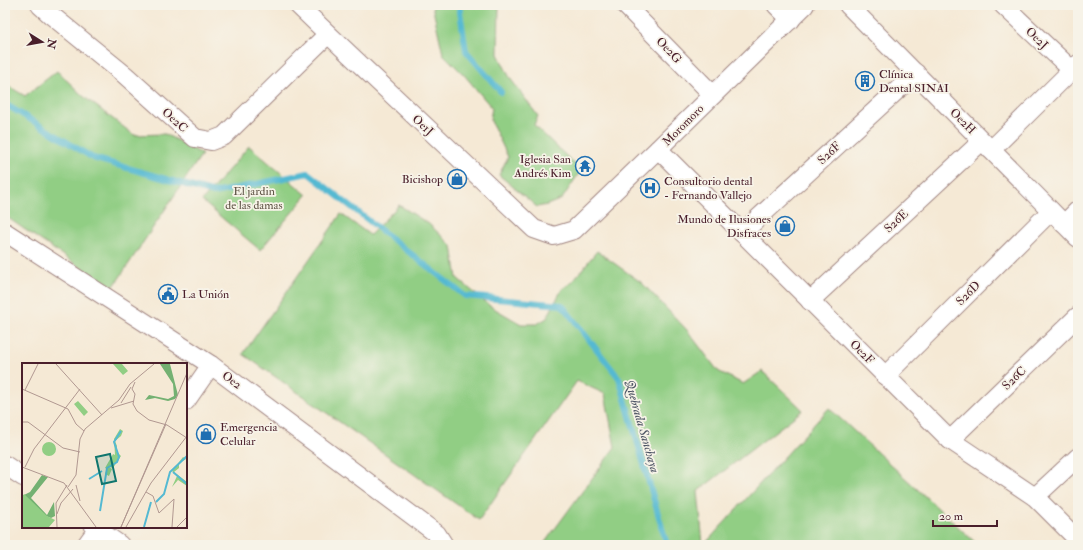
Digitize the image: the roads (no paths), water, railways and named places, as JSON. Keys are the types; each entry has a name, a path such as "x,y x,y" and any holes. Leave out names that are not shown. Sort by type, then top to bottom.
{"street":[{"name":"Oe2C","path":"40,5 125,75 195,138 211,142 224,136 328,34"},
{"name":"Oe1J","path":"298,5 534,229 554,236"},
{"name":"Oe2G","path":"625,5 713,96"},
{"path":"776,5 791,20"},
{"name":"Moromoro","path":"554,236 574,230 658,150 805,5"},
{"name":"Oe2H","path":"848,5 1078,238"},
{"name":"Oe2J","path":"1003,5 1075,67"},
{"name":"S26E","path":"810,301 1075,67"},
{"name":"S26F","path":"742,233 916,73"},
{"name":"Oe2F","path":"658,150 950,440 1035,497 1078,540"},
{"path":"1064,224 1078,210"},
{"name":"S26D","path":"885,376 1052,211"},
{"name":"Oe2","path":"5,232 211,365 437,534 444,545"},
{"name":"S26C","path":"950,440 1078,316"},
{"path":"187,400 211,365"},
{"path":"1035,497 1078,457"},
{"path":"5,465 22,477"},
{"path":"86,545 97,528 120,545"}],"waterway":[{"name":"Quebrada Sanchaya","path":"459,5 466,51 501,92"},
{"path":"5,104 93,158 214,193 308,173 465,296 562,305 619,378 667,545"}],"place":[{"name":"Clínica Dental SINAI","path":"865,81"},
{"name":"Iglesia San Andrés Kim","path":"585,166"},
{"name":"Bicishop","path":"457,179"},
{"name":"Consultorio dental - Fernando Vallejo","path":"650,188"},
{"name":"Mundo de Ilusiones Disfraces","path":"785,226"},
{"name":"La Unión","path":"168,294"},
{"name":"Emergencia Celular","path":"206,434"}],"park label":[{"name":"El jardin de las damas","path":"254,198"}]}
